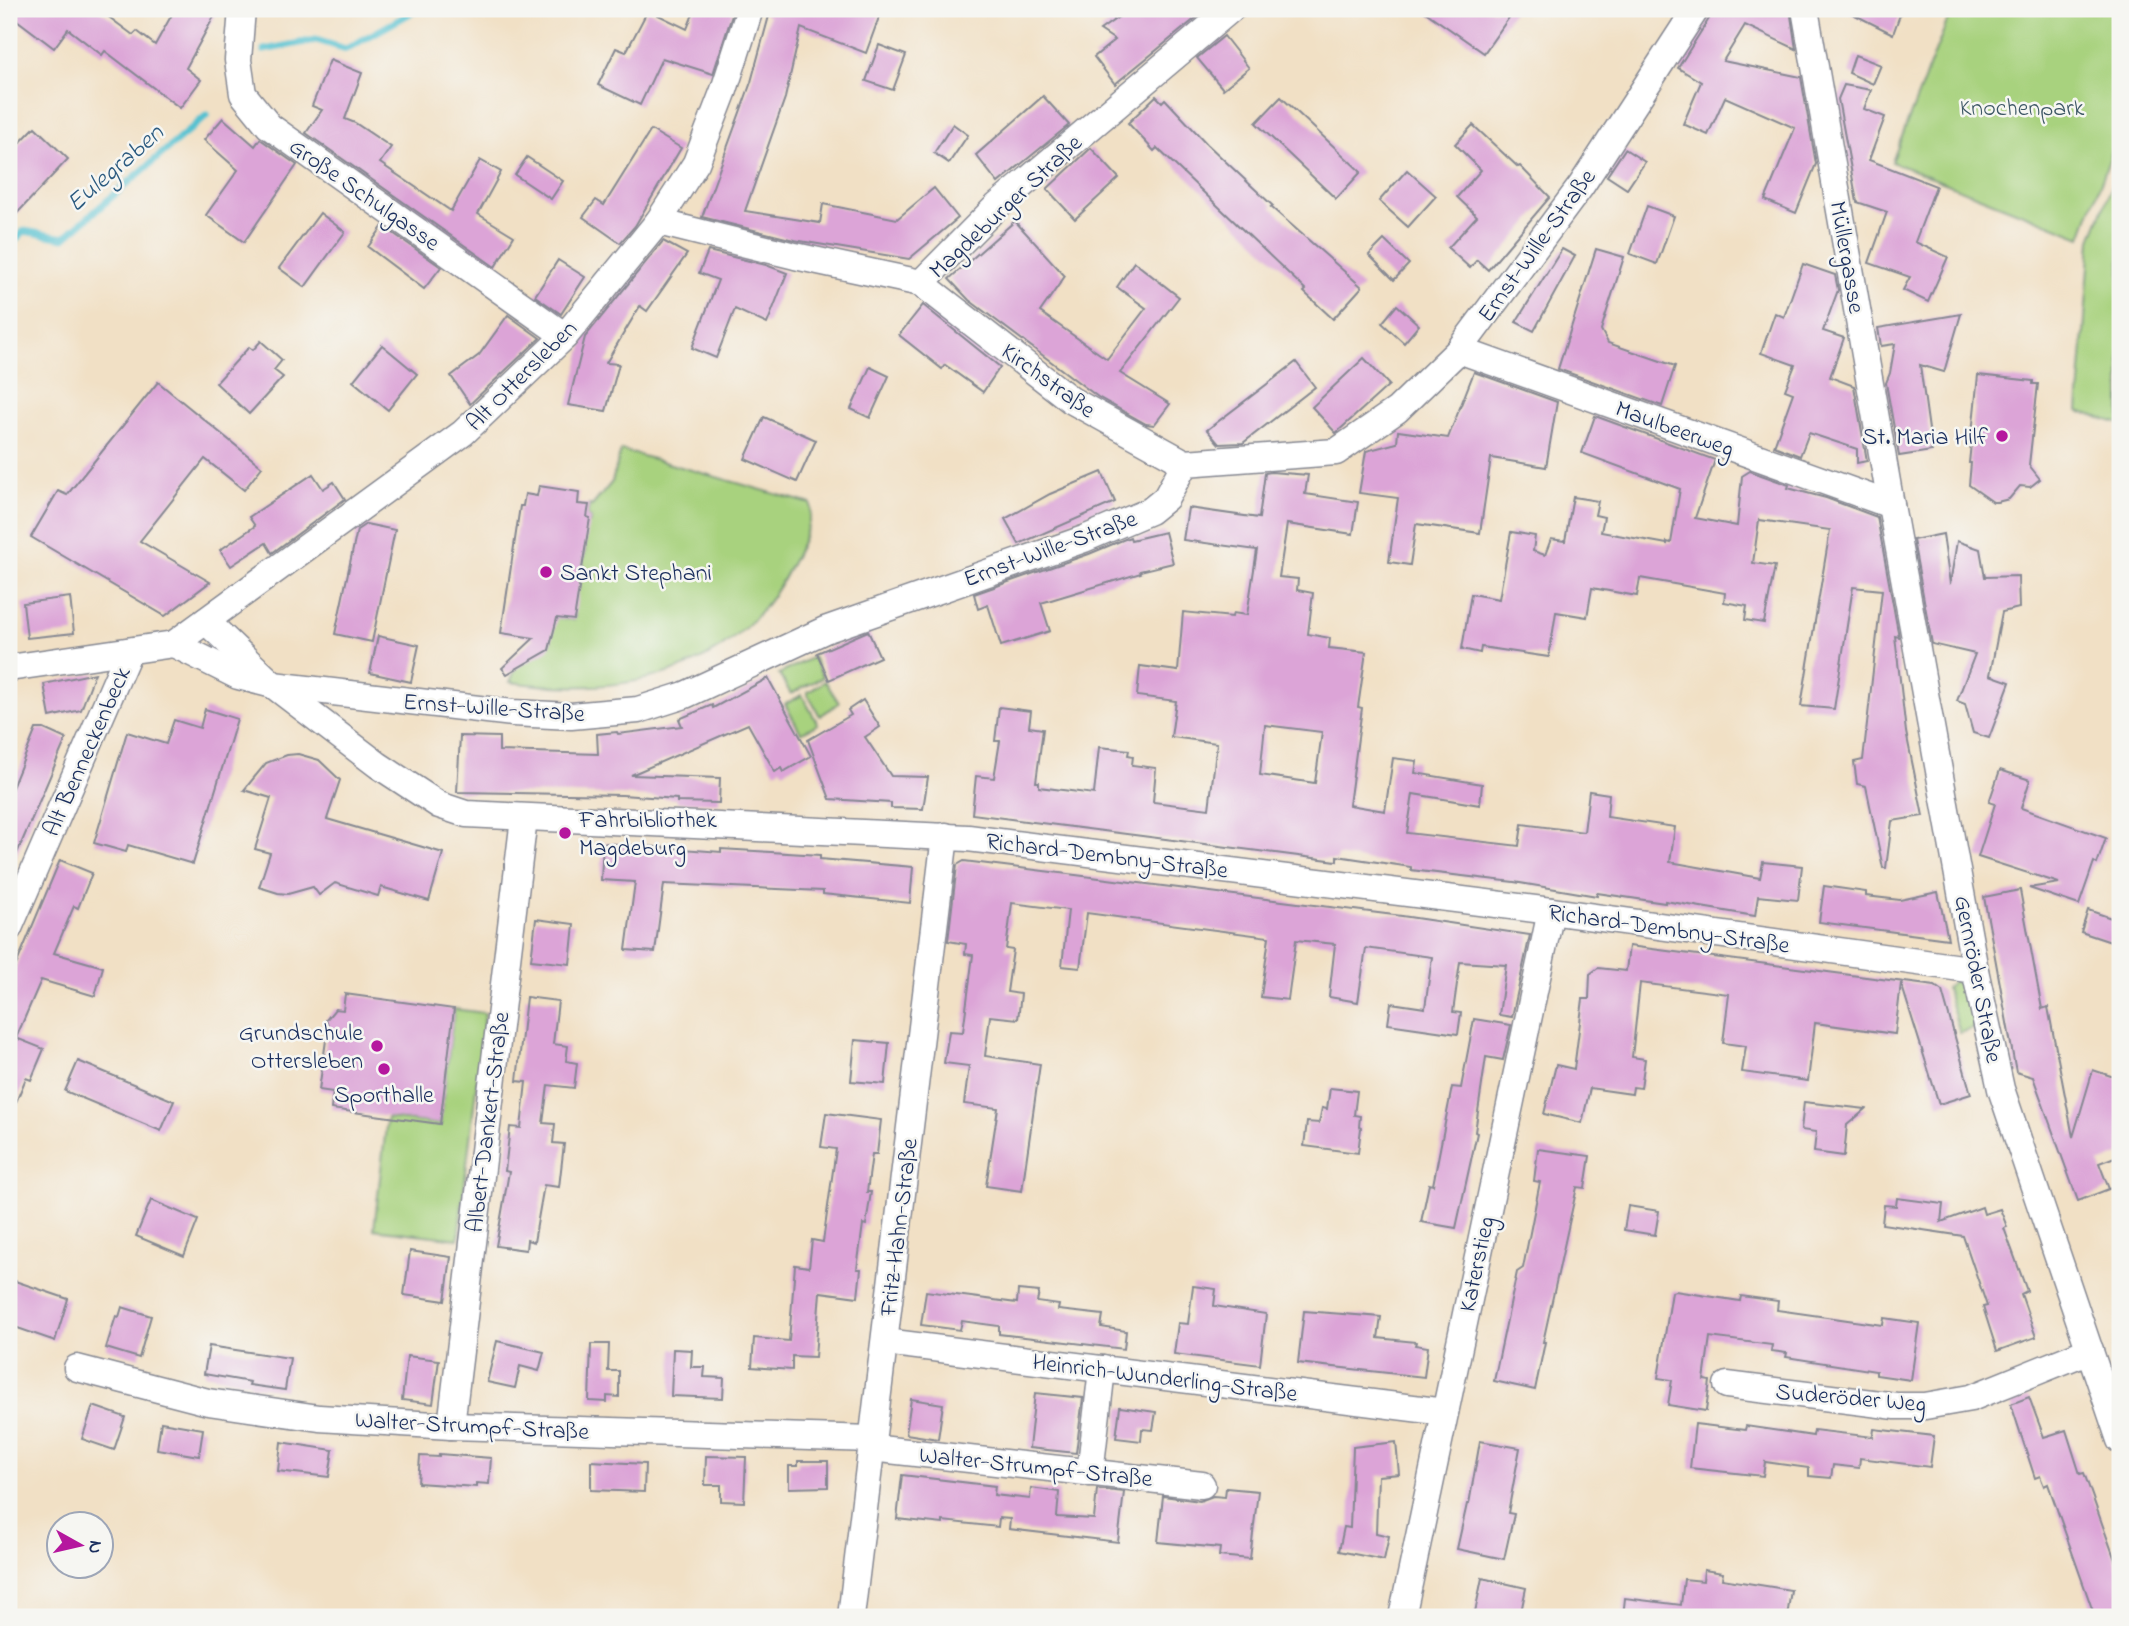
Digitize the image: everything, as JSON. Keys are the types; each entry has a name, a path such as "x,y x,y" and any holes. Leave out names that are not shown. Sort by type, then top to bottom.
{"street":[{"name":"Große Schulgasse","path":"242,9 238,61 243,94 269,126 565,336"},
{"name":"Alt Ottersleben","path":"174,644 463,433 565,336 658,222 696,163 724,90 750,9"},
{"name":"Magdeburger Straße","path":"658,222 920,284 998,206 1231,9"},
{"name":"Ernst-Wille-Straße","path":"273,685 479,710 536,714 594,715 648,708 685,695 825,631 1084,539 1150,511 1166,498 1185,463 1336,452 1397,410 1459,350 1581,186 1696,9"},
{"name":"Müllergasse","path":"1805,9 1891,505"},
{"name":"Kirchstraße","path":"920,284 1071,400 1185,463"},
{"name":"Maulbeerweg","path":"1459,350 1891,505"},
{"name":"Gernröder Straße","path":"1891,505 1975,970 2001,1089 2120,1440"},
{"name":"Richard-Dembny-Straße","path":"206,621 273,685 378,765 439,805 474,816 945,836 1552,911 1975,970"},
{"name":"Richard-Dembny-Straße","path":"174,644 238,676 273,685"},
{"path":"9,668 174,644"},
{"name":"Alt Benneckenbeck","path":"9,928 129,652"},
{"name":"Albert-Dankert-Straße","path":"451,1426 524,818"},
{"name":"Fritz-Hahn-Straße","path":"850,1617 945,836"},
{"name":"Katerstieg","path":"1402,1617 1552,911"},
{"name":"Heinrich-Wunderling-Straße","path":"885,1342 1445,1412"},
{"name":"Suderöder Weg","path":"1727,1385 1896,1406 1925,1406 1971,1398 2090,1350"},
{"name":"Walter-Strumpf-Straße","path":"77,1368 208,1402 319,1418 871,1443 1090,1474 1202,1485"},
{"path":"1090,1474 1102,1369"}],"green space":[{"name":"Knochenpark","path":"1952,9 2120,9 2120,130 2081,237 1892,162"},
{"path":"2120,165 2120,424 2078,411 2091,240"},
{"path":"621,450 811,504 807,528 797,553 766,605 738,634 706,656 671,672 633,682 593,686 510,682 522,654 550,645 554,617 574,620 575,615 570,614 585,552 586,523 590,523 591,518 587,517 589,505 592,506 612,482"},
{"path":"813,657 823,677 791,694 779,674"},
{"path":"825,681 839,703 820,716 807,693"},
{"path":"802,695 818,724 801,733 785,704"},
{"path":"1953,980 1970,993 1977,1024 1960,1033 1946,988"},
{"path":"454,1009 485,1013 458,1239 374,1229 387,1118 440,1124"}],"building":[{"path":"9,9 98,9 133,35 137,31 155,45 175,9 218,9 186,68 201,80 180,108 105,51 102,55 68,29 54,48 9,14"},
{"path":"695,9 734,9 713,74 662,58 640,105 598,85 616,48 626,52 648,10 687,29"},
{"path":"765,9 882,9 866,53 801,28 785,98 745,211 820,223 823,204 897,219 934,188 958,218 909,259 794,240 702,217 751,82 769,16 765,14"},
{"path":"1130,9 1207,9 1115,84 1094,57 1115,40 1100,30"},
{"path":"1421,9 1515,9 1484,53"},
{"path":"1712,9 1790,9 1796,49 1745,25 1723,61 1801,77 1816,164 1796,213 1765,200 1795,128 1725,97 1708,135 1683,124 1701,82 1678,68 1714,11"},
{"path":"1843,9 1902,9 1893,34"},
{"path":"1224,36 1249,68 1223,89 1197,58"},
{"path":"879,45 906,55 893,90 866,81"},
{"path":"1855,55 1881,65 1873,84 1849,73"},
{"path":"330,60 362,73 345,119 391,147 380,163 451,211 480,160 501,172 478,214 514,236 495,267 306,133 322,110 312,106"},
{"path":"1844,85 1871,90 1864,109 1885,117 1869,160 1936,186 1915,242 1948,257 1928,302 1903,290 1910,277 1869,263 1887,212 1857,202 1838,99"},
{"path":"1043,96 1069,125 998,183 976,155"},
{"path":"1156,96 1162,102 1165,99 1207,144 1273,206 1271,207 1362,287 1333,319 1304,292 1306,290 1157,148 1154,151 1128,123"},
{"path":"1281,97 1361,172 1336,199 1256,123"},
{"path":"223,118 255,146 260,139 297,165 244,242 206,215 238,170 204,140"},
{"path":"953,124 968,135 949,163 934,153"},
{"path":"1473,125 1520,166 1550,197 1488,270 1477,260 1470,268 1448,248 1477,216 1457,197 1481,170 1455,144"},
{"path":"35,127 68,159 9,222 9,154"},
{"path":"651,130 681,148 635,226 620,243 583,217 596,200 604,205"},
{"path":"1091,148 1119,178 1075,219 1047,189"},
{"path":"1625,149 1645,162 1627,189 1607,176"},
{"path":"527,157 563,181 551,199 515,175"},
{"path":"1407,170 1436,196 1408,227 1379,201"},
{"path":"1647,206 1674,216 1657,264 1630,254"},
{"path":"320,213 345,232 305,287 279,268"},
{"path":"1015,221 1065,276 1040,312 1107,359 1146,308 1117,287 1134,262 1179,297 1120,373 1170,404 1154,425 1146,424 1098,397 969,300 949,279"},
{"path":"383,226 441,267 424,289 368,247"},
{"path":"1384,240 1409,264 1394,280 1369,255"},
{"path":"663,241 687,254 647,311 640,306 606,363 619,364 606,411 568,405 585,337"},
{"path":"1562,249 1575,256 1534,331 1516,322"},
{"path":"1596,249 1624,257 1601,330 1608,343 1675,366 1662,406 1558,369"},
{"path":"708,251 787,273 767,324 735,309 716,358 692,348 718,280 699,273"},
{"path":"558,260 585,277 561,314 535,296"},
{"path":"1803,264 1835,275 1838,290 1823,331 1844,338 1830,377 1854,386 1867,461 1857,463 1857,449 1809,433 1800,456 1774,446 1793,393 1785,390 1795,365 1761,353 1775,313 1784,317"},
{"path":"923,305 1000,367 983,392 945,365 942,369 899,335"},
{"path":"1397,305 1419,325 1404,343 1382,323"},
{"path":"1961,314 1944,372 1920,365 1932,451 1899,456 1886,383 1895,344 1881,346 1878,328"},
{"path":"508,315 540,338 470,404 451,376 479,355"},
{"path":"261,341 282,360 274,370 283,377 249,414 216,383 249,347 253,350"},
{"path":"382,345 417,374 388,410 353,381"},
{"path":"1364,358 1389,385 1336,433 1312,407"},
{"path":"1296,362 1315,387 1243,443 1219,444 1207,430"},
{"path":"870,367 889,376 870,418 851,409"},
{"path":"1474,372 1557,402 1546,467 1491,458 1480,533 1416,524 1410,565 1389,562 1398,498 1359,493 1366,451 1397,443 1398,431 1448,438"},
{"name":"St. Maria Hilf","path":"1978,375 2033,381 2033,384 2038,384 2029,465 2040,479 2030,487 2020,486 2009,499 1997,502 1969,485"},
{"path":"158,382 262,467 244,490 205,459 140,541 210,582 165,616 31,537 58,491 67,495"},
{"path":"1595,416 1715,460 1695,518 1737,526 1742,476 1750,471 1789,485 1788,488 1826,498 1877,517 1899,637 1895,636 1906,732 1923,816 1892,821 1886,868 1883,868 1866,786 1857,784 1854,762 1863,760 1882,590 1853,587 1834,709 1801,706 1830,530 1759,520 1753,563 1775,566 1764,623 1745,620 1747,606 1724,602 1725,593 1640,578 1637,596 1592,588 1587,617 1556,612 1549,657 1481,647 1480,653 1462,649 1471,594 1499,599 1511,532 1535,536 1533,551 1545,555 1551,539 1565,541 1573,497 1598,501 1595,515 1604,517 1601,532 1671,543 1680,489 1582,453"},
{"path":"764,417 816,440 797,482 745,459"},
{"path":"1102,472 1115,502 1019,544 1005,519 1050,494"},
{"path":"1265,473 1308,475 1305,494 1358,502 1353,534 1287,524 1279,577 1298,579 1297,590 1313,593 1308,634 1330,638 1329,648 1366,652 1358,707 1362,708 1349,805 1385,811 1393,758 1417,761 1415,773 1482,784 1480,805 1413,794 1407,833 1519,846 1522,824 1584,832 1589,791 1609,794 1607,817 1675,827 1670,862 1760,878 1763,862 1802,866 1798,900 1758,896 1755,916 1665,901 1597,893 1597,896 1514,882 1411,870 1411,867 1337,856 1337,861 972,814 976,776 994,778 1000,741 995,741 999,707 1031,711 1029,727 1043,729 1036,782 1039,782 1039,787 1094,794 1099,747 1129,750 1128,755 1133,756 1132,765 1156,768 1153,802 1209,809 1217,743 1171,737 1176,701 1137,696 1140,666 1178,671 1183,612 1232,617 1233,613 1247,615 1257,550 1183,540 1188,508 1259,518","holes":["1265,725 1322,732 1315,783 1260,775"]},
{"path":"313,474 323,489 334,482 345,499 272,553 266,543 231,566 220,550 255,526 249,517"},
{"name":"Sankt Stephani","path":"539,486 579,492 578,504 589,505 587,517 590,518 574,620 557,618 549,650 507,674 502,668 534,638 501,633 520,506 523,506 525,494 537,496"},
{"path":"366,524 395,530 372,642 335,634 357,530"},
{"path":"1165,532 1173,563 1041,603 1050,631 1001,646 988,605 978,609 974,594 1130,537 1131,540"},
{"path":"1943,534 1950,584 1957,541 1980,549 1985,577 2018,576 2019,608 2002,612 1990,675 2010,682 1989,738 1973,733 1965,704 1957,701 1975,654 1932,644 1913,540"},
{"path":"70,597 74,633 27,638 23,603"},
{"path":"868,631 880,657 829,680 817,653"},
{"path":"378,636 419,645 411,682 370,673"},
{"path":"95,673 81,710 50,717 44,684"},
{"path":"768,678 811,756 783,772 781,768 775,772 748,724 631,775 720,778 719,803 677,802 677,799 622,795 457,792 460,736 499,737 499,751 598,754 597,734 682,726 679,719 712,705 713,708"},
{"path":"863,700 880,727 865,737 891,776 928,777 923,809 891,808 891,803 830,799 808,740 851,715 848,710"},
{"path":"205,709 237,719 193,864 128,845 126,852 94,843 127,732 166,744 174,720 200,728"},
{"path":"36,729 44,729 66,739 9,872 9,795"},
{"path":"298,754 319,760 340,780 327,819 443,853 429,901 381,887 378,896 335,883 319,895 313,887 288,894 259,887 270,853 255,849 271,798 244,790 266,763"},
{"path":"2000,770 2030,780 2021,808 2106,838 2097,864 2094,862 2079,905 2029,888 2059,883 1978,857 1995,804 1989,802"},
{"path":"603,843 721,852 721,849 820,855 820,859 913,867 910,903 823,894 823,891 664,884 655,952 626,950 635,882 601,880"},
{"path":"60,860 92,873 78,908 74,906 54,953 103,967 95,996 41,980 16,1038 44,1049 31,1080 26,1078 9,1119 9,982"},
{"path":"964,861 1402,916 1530,935 1512,1017 1499,1015 1506,965 1460,962 1453,1012 1461,1013 1458,1034 1388,1024 1391,1003 1425,1008 1432,957 1366,948 1358,1002 1329,997 1335,944 1296,940 1288,1000 1261,997 1269,937 1087,913 1080,968 1062,966 1068,910 1012,903 1006,949 1013,950 1007,992 1021,994 1018,1019 990,1016 985,1056 1040,1064 1022,1191 986,1186 998,1108 964,1104 969,1066 944,1063 949,1031 963,1032 973,955 965,954 966,944 948,941 957,865"},
{"path":"1824,886 1866,892 1866,896 1900,900 1938,892 1948,939 1819,922"},
{"path":"2020,890 2042,1009 2048,1007 2073,1137 2093,1070 2120,1079 2120,1155 2099,1163 2109,1189 2078,1201 2033,1077 2016,1072 1984,897"},
{"path":"2088,910 2120,921 2120,945 2081,932"},
{"path":"536,919 574,924 570,964 531,960"},
{"path":"1629,946 1935,986 1942,991 1971,1094 1939,1104 1901,983 1895,1034 1815,1023 1808,1081 1742,1072 1746,1046 1723,1043 1729,994 1640,983 1632,1057 1645,1059 1641,1088 1633,1087 1632,1094 1590,1088 1582,1123 1544,1114 1556,1065 1574,1069 1583,999 1589,999 1590,974 1598,968 1626,971"},
{"name":"Sporthalle","path":"345,994 454,1009 440,1124 331,1109 333,1092 319,1090 328,1026 326,1020 335,1009 343,1010"},
{"path":"526,997 558,1001 553,1044 568,1046 566,1061 577,1063 574,1088 548,1085 543,1123 555,1124 553,1143 564,1144 559,1187 544,1185 534,1242 527,1240 526,1250 496,1246 509,1172 505,1171 510,1127 521,1128 526,1082 517,1081"},
{"path":"1474,1019 1511,1025 1503,1060 1486,1057 1475,1132 1477,1133 1456,1228 1421,1222 1429,1184 1433,1185 1452,1087 1461,1088"},
{"path":"855,1040 889,1043 885,1084 851,1081"},
{"path":"78,1061 174,1101 161,1131 65,1091"},
{"path":"1330,1088 1357,1091 1354,1115 1360,1116 1361,1128 1358,1153 1304,1146 1307,1122 1319,1123 1322,1108 1327,1109"},
{"path":"1804,1102 1866,1109 1847,1125 1844,1156 1814,1152 1816,1132 1801,1130"},
{"path":"826,1113 881,1120 877,1154 872,1154 867,1192 871,1192 866,1225 863,1224 857,1269 861,1269 858,1297 820,1292 815,1357 792,1356 792,1370 752,1367 754,1338 789,1341 795,1265 809,1267 812,1240 823,1242 836,1149 821,1147"},
{"path":"1538,1149 1590,1156 1585,1188 1577,1187 1535,1390 1494,1381 1517,1272 1523,1268 1540,1182 1534,1181"},
{"path":"1897,1198 1943,1204 1941,1222 1982,1207 1984,1214 2000,1209 2007,1227 2004,1228 2027,1291 2021,1294 2036,1337 1997,1351 1983,1307 1987,1306 1963,1236 1882,1224 1884,1205 1896,1206"},
{"path":"151,1200 198,1220 184,1256 136,1236"},
{"path":"1628,1206 1659,1211 1655,1235 1624,1230"},
{"path":"410,1251 451,1257 445,1301 404,1295"},
{"path":"12,1280 68,1299 55,1341 9,1325 9,1291"},
{"path":"1193,1286 1216,1289 1214,1306 1266,1314 1260,1365 1174,1354 1178,1323 1188,1324"},
{"path":"1018,1290 1039,1292 1037,1302 1059,1305 1058,1310 1103,1315 1101,1327 1126,1331 1124,1349 999,1334 999,1326 962,1321 960,1330 921,1325 926,1291 1017,1303"},
{"path":"1672,1292 1740,1301 1741,1296 1778,1301 1777,1310 1883,1325 1884,1318 1919,1323 1911,1380 1876,1375 1876,1371 1786,1357 1787,1353 1771,1351 1772,1345 1710,1337 1704,1380 1710,1381 1706,1411 1668,1405 1672,1380 1658,1378"},
{"path":"122,1307 151,1316 139,1358 106,1348 116,1316 119,1317"},
{"path":"1304,1311 1381,1317 1378,1338 1416,1342 1415,1345 1428,1347 1424,1377 1298,1363"},
{"path":"497,1341 544,1352 539,1371 520,1366 515,1388 487,1382"},
{"path":"591,1344 609,1344 608,1371 619,1371 619,1397 607,1396 607,1402 589,1401"},
{"path":"209,1346 290,1358 285,1390 204,1374"},
{"path":"673,1349 692,1350 691,1367 705,1367 704,1377 724,1378 723,1398 671,1396"},
{"path":"407,1356 439,1360 433,1404 402,1400"},
{"path":"1035,1393 1083,1398 1076,1453 1029,1448"},
{"path":"2029,1397 2044,1437 2066,1430 2080,1474 2084,1473 2120,1574 2120,1617 2095,1617 2048,1484 2044,1486 2040,1476 2035,1478 2011,1404"},
{"path":"911,1399 943,1404 938,1439 906,1434"},
{"path":"93,1406 125,1417 114,1450 82,1439"},
{"path":"1120,1407 1156,1412 1153,1430 1142,1429 1141,1441 1116,1438"},
{"path":"161,1422 203,1429 199,1456 157,1449"},
{"path":"1695,1424 1745,1430 1746,1426 1813,1436 1814,1430 1873,1437 1874,1429 1934,1436 1930,1467 1860,1458 1859,1468 1833,1465 1831,1478 1809,1476 1809,1468 1765,1462 1763,1476 1690,1468"},
{"path":"1480,1441 1520,1448 1508,1513 1514,1514 1504,1559 1457,1549 1469,1504"},
{"path":"281,1442 333,1450 329,1477 278,1471"},
{"path":"1396,1442 1399,1474 1378,1476 1376,1533 1389,1536 1384,1560 1339,1551 1344,1527 1350,1528 1353,1447"},
{"path":"439,1454 491,1458 489,1484 476,1483 476,1487 418,1483 420,1456 439,1457"},
{"path":"706,1456 746,1457 744,1502 721,1501 721,1485 705,1485"},
{"path":"591,1461 645,1464 644,1492 591,1490"},
{"path":"798,1461 828,1461 828,1487 789,1488 789,1466 798,1466"},
{"path":"902,1475 995,1486 994,1495 1030,1499 1031,1488 1059,1492 1057,1517 1094,1519 1097,1489 1124,1492 1118,1542 1009,1529 1010,1519 999,1518 998,1527 897,1519"},
{"path":"1226,1488 1258,1491 1250,1559 1219,1556 1220,1548 1158,1542 1163,1496 1200,1501 1213,1496 1225,1497"},
{"path":"1704,1570 1723,1573 1722,1579 1791,1590 1787,1617 1623,1617 1625,1598 1681,1605 1684,1579 1703,1581"},
{"path":"1482,1578 1526,1588 1520,1617 1474,1617"}],"waterway":[{"name":"Eulegraben","path":"264,50 316,40 346,49 418,9"},
{"name":"Eulegraben","path":"9,246 24,231 64,238 207,115"}],"place":[{"name":"St. Maria Hilf","path":"2002,436"},
{"name":"Sankt Stephani","path":"546,572"},
{"name":"Fahrbibliothek Magdeburg","path":"565,833"},
{"name":"Grundschule Ottersleben","path":"377,1046"},
{"name":"Sporthalle","path":"384,1069"}]}
